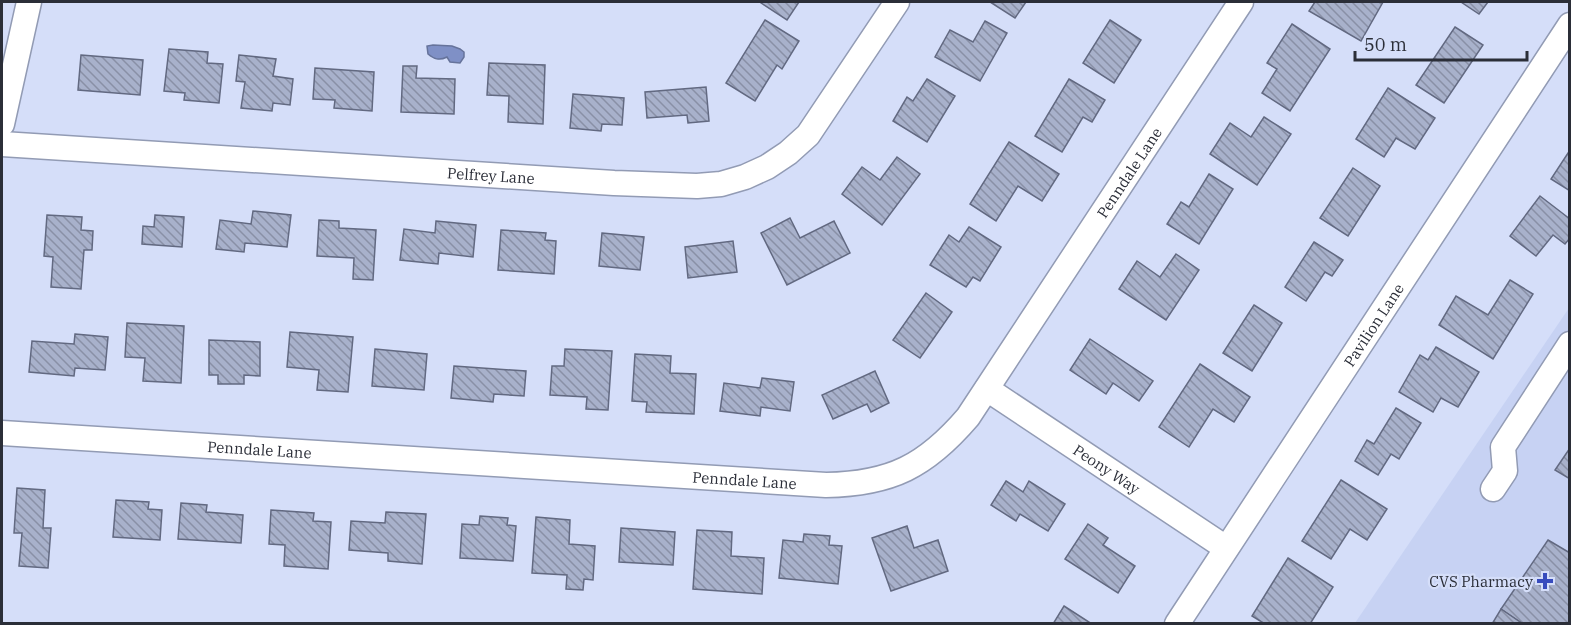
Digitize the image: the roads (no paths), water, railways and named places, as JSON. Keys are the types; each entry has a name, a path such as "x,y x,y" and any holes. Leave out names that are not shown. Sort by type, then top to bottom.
{"street":[{"path":"2,124 29,2"},
{"name":"Pelfrey Lane","path":"2,144 614,183 697,186 722,184 767,167 788,153 808,135 897,2"},
{"name":"Penndale Lane","path":"2,434 802,483 853,484 879,480 904,471 928,457 950,439 968,417 1241,2"},
{"name":"Pavilion Lane","path":"1177,624 1569,25"},
{"path":"1493,489 1505,471 1503,447 1569,344"},
{"name":"Peony Way","path":"987,389 1226,548"}],"water":[{"path":"427,46 460,49 464,52 464,57 460,63 450,62 447,57 435,58 428,54"}],"place":[{"name":"CVS Pharmacy","path":"1545,581"}]}
